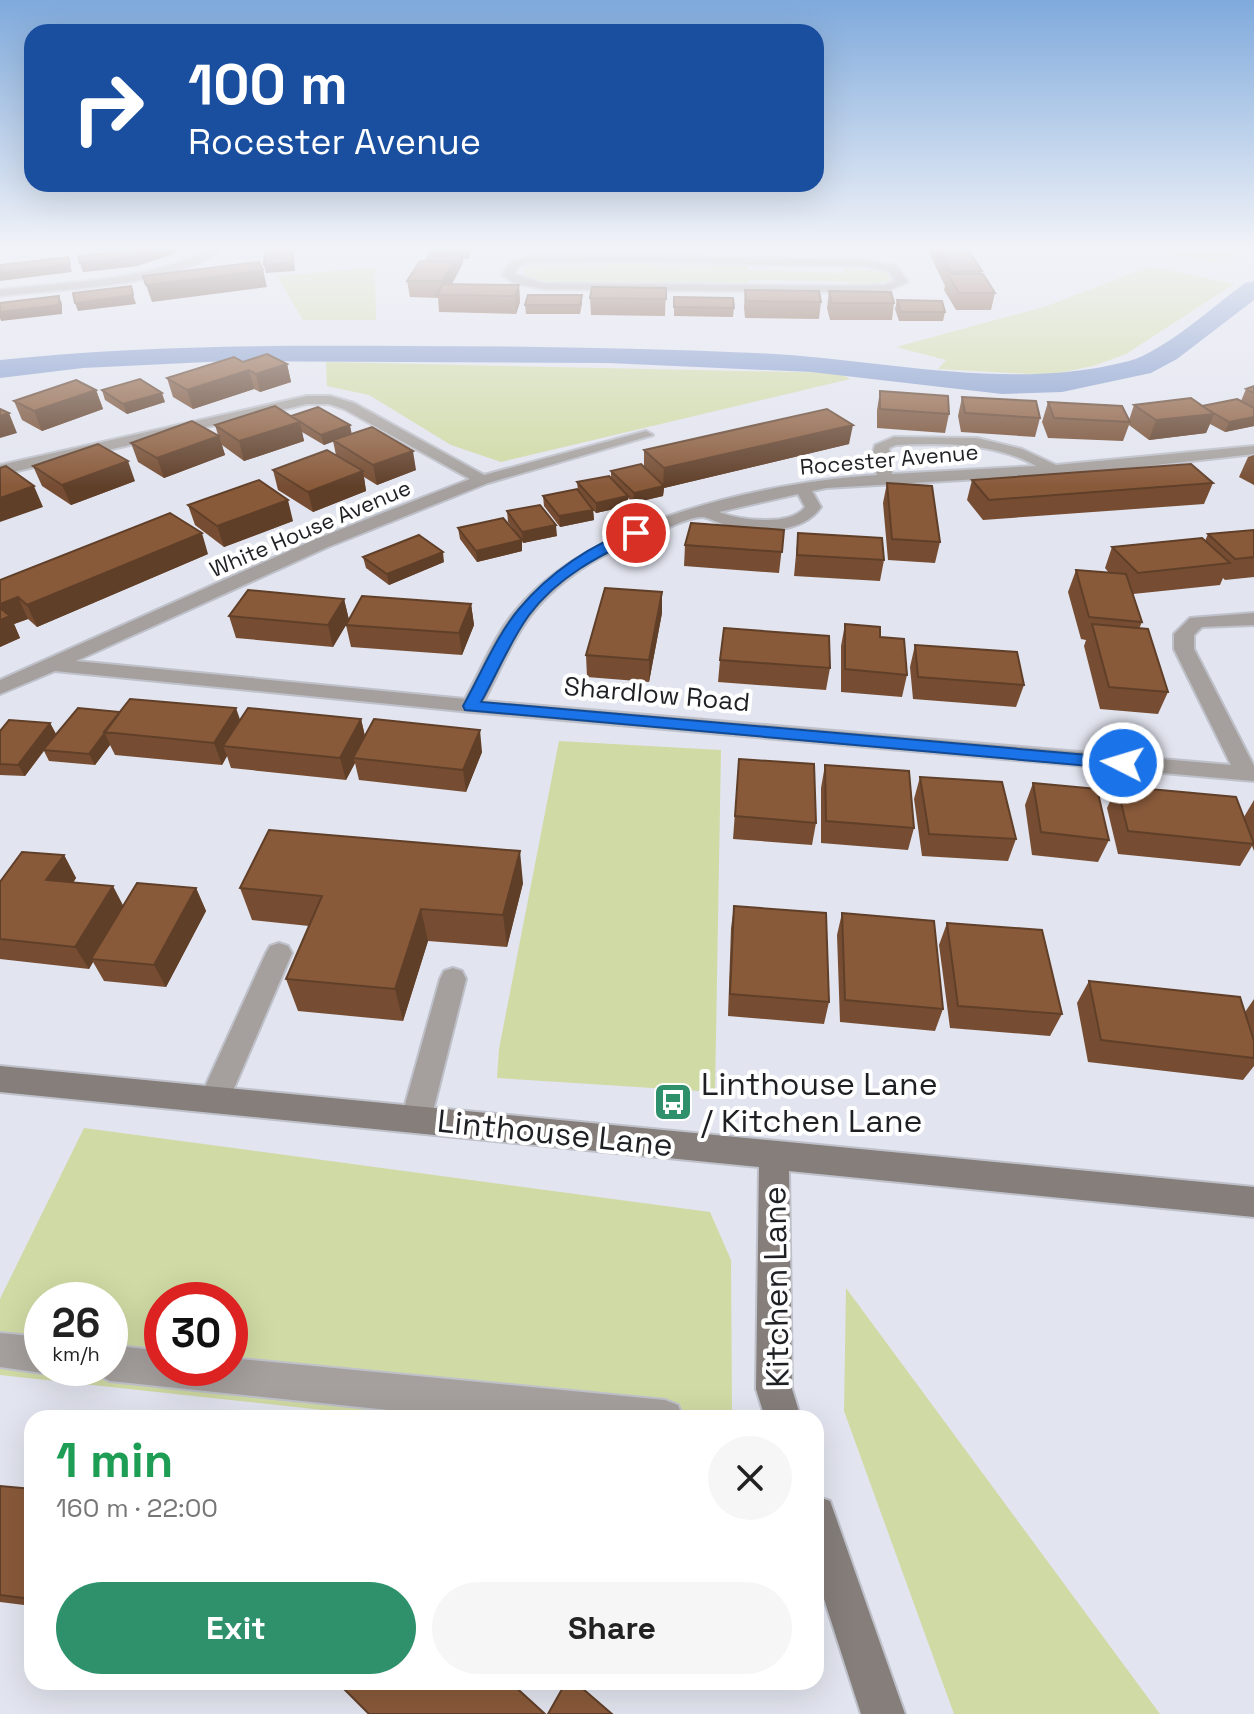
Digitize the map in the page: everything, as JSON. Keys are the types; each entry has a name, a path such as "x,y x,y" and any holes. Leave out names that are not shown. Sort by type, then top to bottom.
{"street":[{"path":"0,470 257,410 307,400 330,400 349,406 482,480"},
{"name":"White House Avenue","path":"0,688 322,543 482,480 646,435"},
{"path":"885,478 880,456 882,445 894,441 987,444 1033,456 1054,470"},
{"name":"Rocester Avenue","path":"471,706 523,613 559,577 593,554 636,533 703,511 803,488 885,478 1054,470 1254,450"},
{"path":"703,511 719,520 788,523 806,517 813,507 803,488"},
{"path":"1251,774 1184,649 1184,634 1197,622 1254,619"},
{"name":"Shardlow Road","path":"55,665 471,706 1251,774"},
{"path":"214,1100 279,953"},
{"path":"416,1119 453,979"},
{"name":"Linthouse Lane","path":"0,1079 1254,1202"},
{"name":"Kitchen Lane","path":"774,1155 774,1389 781,1410"},
{"path":"0,1350 24,1353"},
{"path":"128,1365 576,1410"},
{"path":"824,1539 883,1714"}],"green space":[{"path":"970,327 1168,327 1126,354 1093,366 1049,375 938,369 946,360 896,347"},
{"path":"326,362 839,373 850,379 501,462 451,445 369,395 327,386"},
{"path":"559,741 721,750 715,1092 497,1078 499,1049"},
{"path":"84,1128 710,1212 731,1260 732,1410 322,1410 101,1386 128,1386 128,1282 24,1282 24,1378 0,1375 0,1299"},
{"path":"846,1288 1160,1714 954,1714 844,1411"}],"building":[{"path":"267,354 287,364 256,374 249,370 187,390 167,378 234,357 243,362"},
{"path":"140,379 162,393 123,404 102,390"},
{"path":"76,380 96,390 34,411 14,401"},
{"path":"880,391 948,396 949,414 880,409"},
{"path":"962,397 1036,401 1040,418 965,413"},
{"path":"1191,398 1214,414 1156,420 1134,405"},
{"path":"1237,399 1254,408 1254,417 1229,422 1202,406"},
{"path":"1048,402 1122,406 1130,422 1054,418"},
{"path":"275,406 300,422 239,441 215,425"},
{"path":"318,407 350,425 321,435 291,416"},
{"path":"827,409 853,425 664,468 644,450"},
{"path":"192,421 219,436 157,458 131,443"},
{"path":"372,427 413,451 373,465 333,440"},
{"path":"98,444 128,461 62,485 33,466"},
{"path":"327,450 363,471 308,492 273,470"},
{"path":"641,464 664,486 634,493 611,471"},
{"path":"1191,464 1213,483 989,500 972,480"},
{"path":"6,466 34,486 0,498 0,468"},
{"path":"609,476 628,496 596,503 577,482"},
{"path":"259,480 288,500 217,526 188,505"},
{"path":"887,483 932,486 940,542 892,539"},
{"path":"577,489 593,510 559,516 543,496"},
{"path":"540,505 556,525 522,532 507,511"},
{"path":"170,513 202,533 27,605 18,597 0,604 0,580"},
{"path":"503,518 522,540 476,551 458,528"},
{"path":"691,523 784,530 782,552 685,545"},
{"path":"1254,530 1254,557 1235,559 1208,534"},
{"path":"798,533 882,538 884,560 797,555"},
{"path":"419,535 443,552 387,574 363,557"},
{"path":"1202,538 1230,563 1138,573 1112,547"},
{"path":"1076,570 1126,574 1142,622 1089,617"},
{"path":"605,588 662,592 649,660 586,655"},
{"path":"248,590 344,599 328,625 229,616"},
{"path":"362,596 471,604 459,633 346,625"},
{"path":"0,608 10,616 0,620"},
{"path":"845,624 880,627 880,637 904,639 907,675 845,669"},
{"path":"1092,624 1148,629 1168,692 1109,687"},
{"path":"724,628 829,636 830,668 720,660"},
{"path":"915,645 1017,652 1024,685 918,677"},
{"path":"130,699 236,708 214,743 104,732"},
{"path":"78,708 120,712 89,754 43,750"},
{"path":"248,708 361,719 340,758 223,746"},
{"path":"374,719 480,730 463,770 353,758"},
{"path":"9,720 50,723 18,765 0,764 0,731"},
{"path":"739,759 814,764 816,823 735,816"},
{"path":"825,765 909,771 914,828 826,821"},
{"path":"920,777 1002,782 1016,839 929,834"},
{"path":"1033,783 1097,789 1109,840 1041,832"},
{"path":"1117,786 1236,797 1254,844 1128,831"},
{"path":"269,830 520,851 503,915 421,909 395,989 286,979 322,896 240,888"},
{"path":"22,852 64,855 46,880 113,886 75,947 0,939 0,882"},
{"path":"137,883 196,888 154,965 91,959"},
{"path":"734,906 826,913 829,1002 730,994"},
{"path":"842,913 934,921 943,1009 845,1000"},
{"path":"947,923 1042,930 1062,1014 958,1006"},
{"path":"1089,981 1240,997 1254,1041 1254,1058 1101,1040"},
{"path":"0,1486 24,1488 24,1598 0,1595"},
{"path":"345,1690 519,1690 545,1714 369,1714"},
{"path":"562,1690 584,1690 612,1714 548,1714"}],"waterway":[{"path":"0,369 83,360 228,353 608,355 811,364 1002,385 1062,383 1141,367 1167,353 1202,327"}],"place":[{"name":"Linthouse Lane / Kitchen Lane","path":"673,1102"}],"route":[{"path":"636,533 593,554 559,577 523,613 471,706 1123,763"}]}
